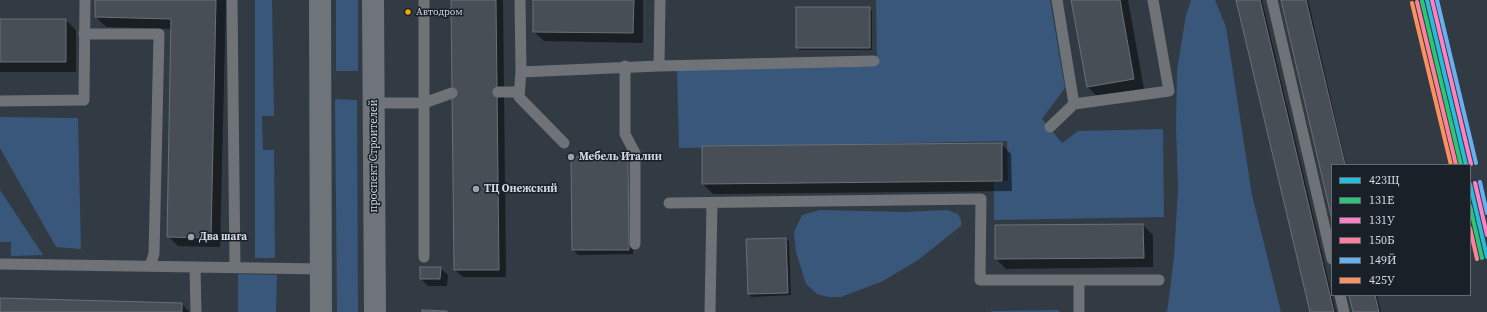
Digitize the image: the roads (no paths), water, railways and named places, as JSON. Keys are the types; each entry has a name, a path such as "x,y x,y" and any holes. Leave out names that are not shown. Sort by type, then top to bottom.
{"main road":[{"path":"320,0 321,312"},
{"name":"проспект Строителей","path":"373,0 375,312"}],"lane":[{"path":"0,101 84,100 85,0"},
{"path":"232,0 235,268"},
{"path":"424,0 424,257"},
{"path":"520,0 521,72 519,97 564,143"},
{"path":"659,66 660,0"},
{"path":"1057,0 1074,104"},
{"path":"1050,127 1074,104 1169,91 1153,0"},
{"path":"1272,0 1331,254"},
{"path":"84,34 159,34 154,254 150,266"},
{"path":"521,72 626,66 874,61"},
{"path":"626,66 625,134 635,153 635,244"},
{"path":"498,92 519,92"},
{"path":"373,103 424,103 452,93"},
{"path":"669,204 981,199 980,280 1160,280"},
{"path":"710,312 712,203"},
{"path":"0,264 321,269"},
{"path":"195,267 196,312"},
{"path":"1079,280 1079,312"},
{"path":"1340,296 1344,312"}],"place":[{"name":"Автодром","path":"408,12"},
{"name":"Мебель Италии","path":"571,157"},
{"name":"ТЦ Онежский","path":"476,189"},
{"name":"Два шага","path":"191,237"}]}
